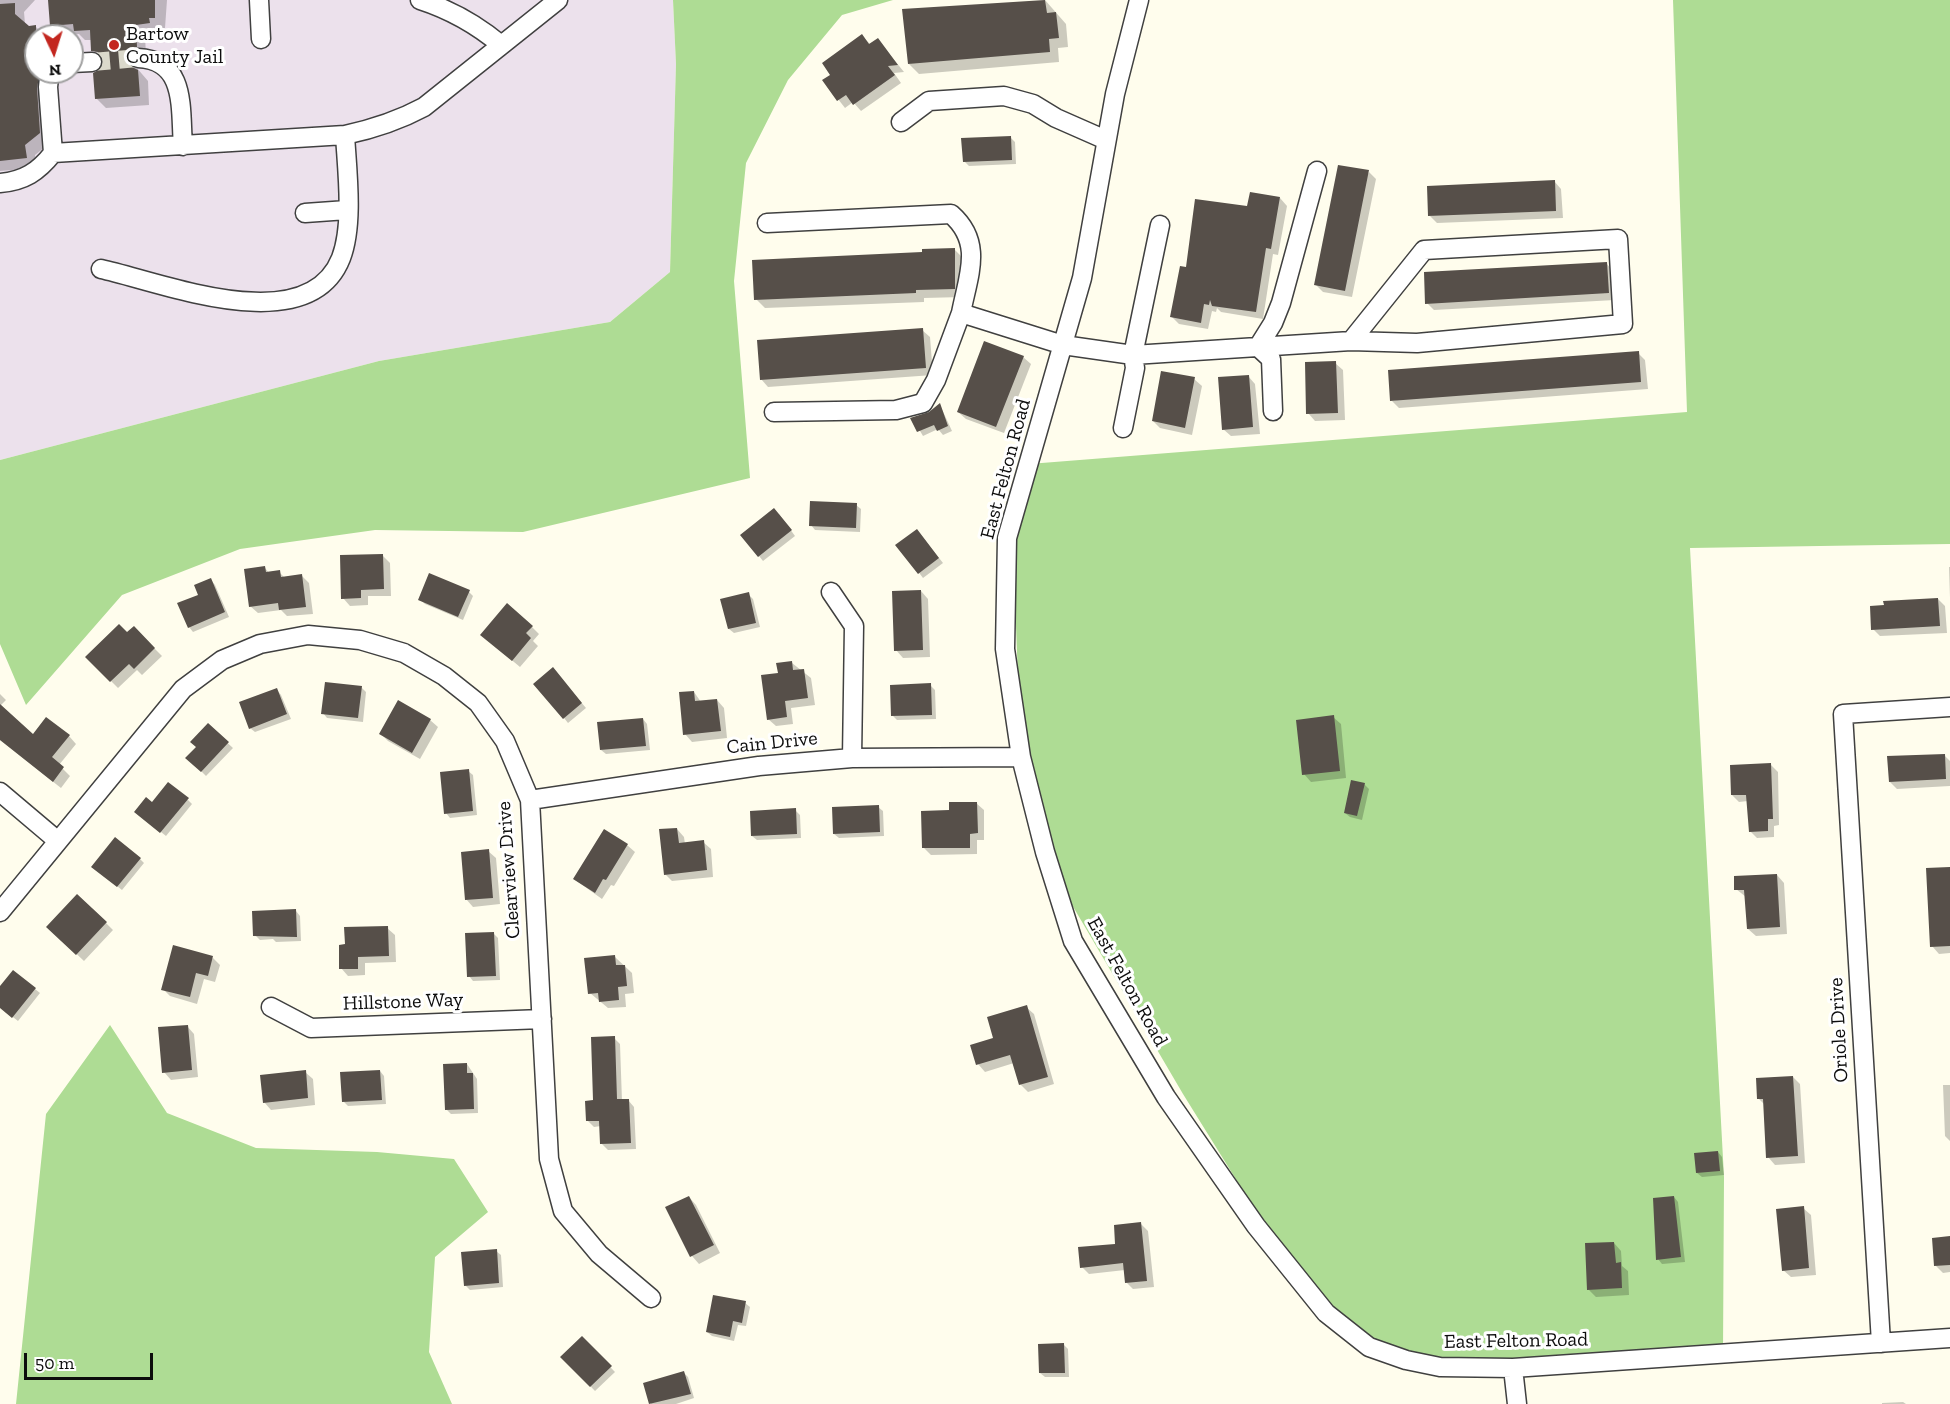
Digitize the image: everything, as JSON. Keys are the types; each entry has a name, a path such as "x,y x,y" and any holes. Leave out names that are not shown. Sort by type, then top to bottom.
{"street":[{"path":"259,0 261,39"},
{"path":"420,0 454,13 478,26 501,45"},
{"path":"53,153 345,135 370,130 407,117 440,95 558,0"},
{"name":"East Felton Road","path":"1139,0 1115,94 1082,278 1007,538 1005,649 1021,757 1045,852 1073,941 1166,1097 1256,1226 1326,1313 1370,1347 1406,1360 1440,1366 1513,1368 1950,1338"},
{"path":"138,58 159,62 177,82 183,146"},
{"path":"84,62 92,62"},
{"path":"0,183 28,177 42,167 53,153 49,84"},
{"path":"900,122 929,101 1004,96 1033,104 1056,118 1106,140"},
{"path":"101,269 208,297 249,301 291,297 322,284 333,273 345,245 347,210 345,135"},
{"path":"1258,347 1273,323 1281,303 1317,171"},
{"path":"305,213 347,210"},
{"path":"767,223 951,214 963,225 973,253 961,313 936,381 923,403 896,410 774,412"},
{"path":"1123,428 1136,368 1133,355 1160,225"},
{"path":"961,313 1063,345 1133,355 1351,341 1417,343 1623,324 1618,239 1424,250 1351,341"},
{"path":"1258,347 1271,359 1273,411"},
{"path":"831,592 854,626 852,758"},
{"name":"Clearview Drive","path":"0,912 183,689 222,660 260,644 308,634 360,640 404,653 444,676 478,703 505,741 530,800 549,1158 563,1211 599,1254 651,1298"},
{"name":"Oriole Drive","path":"1881,1342 1842,714 1950,707"},
{"name":"Cain Drive","path":"530,800 759,766 852,758 1021,757"},
{"path":"0,792 58,841"},
{"name":"Hillstone Way","path":"272,1007 311,1028 542,1019"},
{"path":"1513,1368 1517,1404"}],"shaded area":[{"path":"0,0 673,0 676,64 670,272 610,322 379,361 0,460"}],"green space":[{"path":"673,0 893,0 842,15 788,80 746,163 734,281 750,478 523,532 375,530 240,549 122,595 26,705 0,644 0,460 379,361 610,322 670,272 676,64"},
{"path":"1673,0 1950,0 1950,544 1690,548 1724,1177 1723,1352 1513,1368 1389,1353 1345,1328 1286,1260 1183,1094 1058,881 1021,757 1013,547 1029,464 1687,412"},
{"path":"110,1025 167,1113 256,1148 377,1152 454,1159 488,1212 435,1257 429,1352 452,1404 16,1404 46,1114"}],"building":[{"name":"Bartow County Jail","path":"48,0 155,0 155,18 149,18 150,23 136,25 137,47 130,50 127,57 130,66 138,70 140,96 95,99 93,73 102,68 103,61 98,52 91,51 90,30 84,30 84,24 50,24"},
{"path":"1045,0 1047,13 1056,12 1059,38 1049,39 1050,52 908,64 902,9"},
{"path":"15,3 15,14 27,24 24,24 24,84 38,84 40,133 25,145 27,158 0,161 0,4"},
{"path":"862,34 869,44 878,38 898,65 888,66 895,75 853,105 846,95 837,101 822,80 830,75 822,63"},
{"path":"1011,136 1012,160 963,162 961,138"},
{"path":"1338,165 1369,170 1345,291 1314,285"},
{"path":"1555,180 1556,211 1428,216 1427,186"},
{"path":"1250,192 1280,197 1271,249 1266,248 1256,312 1212,306 1210,300 1209,305 1204,304 1201,323 1170,317 1180,266 1186,267 1195,199 1247,206"},
{"path":"955,248 955,289 916,290 916,293 754,300 752,260 922,252 922,249"},
{"path":"1607,262 1609,293 1425,304 1424,272"},
{"path":"923,328 926,368 760,380 757,340"},
{"path":"984,341 1024,356 996,427 957,412"},
{"path":"1639,351 1641,382 1390,401 1388,370"},
{"path":"1336,361 1338,413 1306,414 1305,362"},
{"path":"1161,371 1195,377 1185,428 1152,421"},
{"path":"1249,375 1253,427 1222,430 1218,377"},
{"path":"940,403 948,426 937,431 934,425 917,432 910,418 929,412"},
{"path":"810,501 857,503 856,528 809,526"},
{"path":"774,508 792,530 758,557 740,535"},
{"path":"917,529 939,558 918,574 895,545"},
{"path":"383,554 384,589 361,590 361,598 341,599 340,555"},
{"path":"265,566 266,572 280,570 281,577 302,574 306,607 279,610 278,603 249,607 244,569"},
{"path":"429,573 470,590 458,617 418,600"},
{"path":"211,578 225,612 188,628 177,603 198,595 194,585"},
{"path":"921,590 923,650 894,651 892,591"},
{"path":"749,592 756,623 728,629 720,599"},
{"path":"1938,598 1940,626 1871,630 1870,606 1884,605 1883,601"},
{"path":"507,603 533,626 526,633 531,638 512,661 480,635"},
{"path":"119,624 127,632 134,626 155,648 134,669 129,664 110,682 85,657"},
{"path":"792,661 793,670 804,669 808,698 785,701 787,717 767,720 761,675 778,673 776,663"},
{"path":"553,667 582,703 563,719 533,684"},
{"path":"325,682 362,686 358,718 321,714"},
{"path":"931,683 932,715 891,716 890,685"},
{"path":"277,688 287,714 249,729 239,702"},
{"path":"694,691 695,701 717,699 721,731 683,735 679,692"},
{"path":"398,700 431,719 412,753 379,734"},
{"path":"0,704 33,734 46,717 70,735 52,757 64,767 53,782 0,740"},
{"path":"1334,715 1340,771 1302,775 1296,720"},
{"path":"643,718 646,746 600,750 597,722"},
{"path":"208,723 229,742 201,772 185,758 196,747 190,742"},
{"path":"1945,754 1946,779 1889,782 1887,756"},
{"path":"1771,763 1773,819 1768,819 1768,831 1749,832 1746,795 1731,795 1730,765"},
{"path":"469,769 473,811 444,814 440,772"},
{"path":"1351,780 1365,783 1357,816 1344,813"},
{"path":"168,782 189,798 160,833 134,812 146,797 152,802"},
{"path":"949,802 977,802 978,833 970,834 970,848 922,848 921,811 949,810"},
{"path":"879,805 880,832 833,834 832,807"},
{"path":"796,808 797,834 751,836 750,811"},
{"path":"677,828 679,843 704,840 707,870 664,875 659,829"},
{"path":"604,829 628,844 606,880 603,879 595,893 573,879"},
{"path":"115,837 141,858 117,887 91,867"},
{"path":"489,849 493,898 465,900 461,852"},
{"path":"1950,867 1950,946 1930,947 1926,868"},
{"path":"1777,874 1780,927 1747,929 1744,890 1734,890 1734,876"},
{"path":"77,894 107,922 76,955 46,927"},
{"path":"296,909 297,937 253,936 252,911"},
{"path":"388,926 389,956 358,957 358,969 339,969 339,945 345,944 344,927"},
{"path":"494,932 496,976 467,977 465,933"},
{"path":"173,945 213,956 208,976 196,973 190,997 161,990"},
{"path":"615,955 616,965 625,965 627,986 618,987 619,1000 599,1002 598,993 588,994 584,958"},
{"path":"13,970 36,988 12,1018 0,1008 0,986"},
{"path":"1027,1005 1048,1077 1019,1085 1010,1055 976,1065 970,1045 993,1038 987,1017"},
{"path":"188,1025 192,1070 162,1073 158,1027"},
{"path":"615,1036 617,1099 629,1099 631,1143 600,1144 599,1121 586,1121 585,1101 593,1100 591,1037"},
{"path":"467,1063 467,1073 473,1073 474,1109 445,1110 443,1064"},
{"path":"306,1070 308,1098 263,1103 260,1075"},
{"path":"380,1070 382,1100 342,1102 340,1072"},
{"path":"1793,1076 1798,1156 1766,1158 1763,1099 1757,1099 1756,1078"},
{"path":"1718,1151 1720,1171 1696,1173 1694,1153"},
{"path":"689,1196 714,1245 690,1257 665,1207"},
{"path":"1674,1196 1681,1257 1656,1260 1653,1198"},
{"path":"1804,1206 1809,1268 1782,1271 1776,1209"},
{"path":"1141,1222 1147,1281 1125,1283 1123,1263 1080,1268 1078,1247 1115,1244 1114,1225"},
{"path":"1950,1236 1950,1265 1934,1266 1932,1238"},
{"path":"1614,1242 1616,1263 1621,1262 1622,1288 1587,1290 1585,1243"},
{"path":"497,1249 499,1283 464,1286 461,1252"},
{"path":"713,1295 746,1301 742,1323 733,1321 730,1337 706,1332"},
{"path":"582,1336 612,1366 590,1387 560,1357"},
{"path":"1064,1343 1065,1373 1039,1373 1038,1344"},
{"path":"684,1371 691,1394 649,1404 643,1383"}],"tunnel":[{"path":"92,62 138,58"}],"place":[{"name":"Bartow County Jail","path":"114,45"}]}
